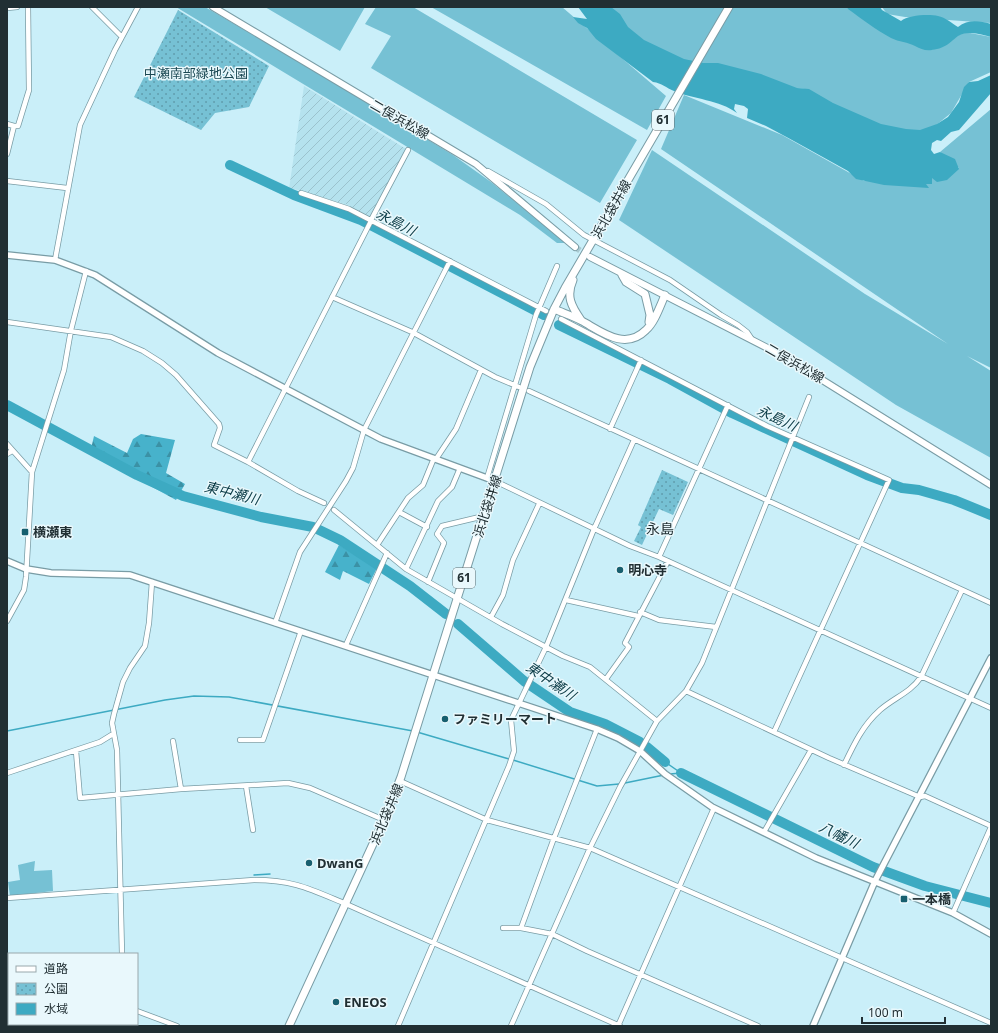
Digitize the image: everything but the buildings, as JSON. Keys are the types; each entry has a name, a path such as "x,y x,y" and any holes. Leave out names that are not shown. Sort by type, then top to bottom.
{"main road":[{"name":"二俣浜松線","path":"213,7 448,146 483,169 575,247"},
{"name":"浜北袋井線","path":"289,1026 346,904 400,781 530,367 554,309 729,7"},
{"name":"二俣浜松線","path":"590,257 622,275 751,338 814,373 989,484"},
{"path":"580,263 572,283 569,296 571,305 581,321"},
{"path":"622,275 626,282 645,294 650,315 647,330"},
{"path":"554,309 581,321 610,337 622,340 638,337 647,330 665,295"}],"street":[{"path":"7,8 17,7"},
{"path":"7,124 18,126 29,90 28,7"},
{"path":"92,7 122,37"},
{"path":"54,260 80,125 138,7"},
{"path":"7,154 14,126"},
{"path":"248,462 284,388 408,150"},
{"path":"483,169 546,204 584,235 670,280 721,316 738,325 747,332 751,338"},
{"path":"7,182 67,188"},
{"path":"302,193 349,209 449,263 546,311"},
{"path":"7,255 54,260 95,275 218,353 381,439 487,478 539,504 991,708"},
{"path":"275,622 300,552 353,468 364,430 412,332 449,263"},
{"path":"487,478 517,386 536,315 557,266"},
{"path":"7,621 24,590 32,472 46,423 64,370 71,330 86,271"},
{"path":"332,297 412,332 444,348 481,370 517,386"},
{"path":"561,319 640,362 793,437 889,480 774,732"},
{"path":"7,322 71,330 111,337 143,351 162,363 176,375 219,424 220,428 214,445 248,462 298,491 324,503"},
{"path":"610,429 640,362"},
{"path":"377,545 408,498 423,486 435,459 461,421 481,370"},
{"path":"529,391 991,603"},
{"path":"511,1026 590,848 620,787 657,721 686,691 702,663 809,397"},
{"path":"659,557 700,470 728,405"},
{"path":"398,1026 510,763 514,751 511,720 546,647 594,529 634,440"},
{"path":"7,444 32,472"},
{"path":"7,454 12,451"},
{"path":"406,569 438,502 452,487 460,468"},
{"path":"989,484 991,489"},
{"path":"490,618 503,595 513,560 539,504"},
{"path":"334,510 406,569 490,618 546,647 590,667 657,721"},
{"path":"398,512 427,527"},
{"path":"428,582 444,543 437,534 442,526 455,521 484,516"},
{"path":"346,645 387,553"},
{"path":"7,561 26,569 51,573 123,574 152,582 597,729 618,738 640,751 668,776 691,793 714,808 758,831 764,832 816,858 953,913 991,934"},
{"path":"606,679 629,647 625,643 668,561"},
{"path":"122,953 119,795 117,750 112,723 115,707 123,682 146,642 152,582"},
{"path":"844,765 857,737 880,709 914,687 921,676 962,590"},
{"path":"566,600 639,614 659,620 716,627"},
{"path":"240,740 263,740 301,632"},
{"path":"813,1026 875,881 991,658"},
{"path":"686,691 844,765 920,797 925,796 991,826 987,839 953,913"},
{"path":"521,928 554,838 597,729"},
{"path":"7,773 76,751 100,742 113,734"},
{"path":"173,741 181,790"},
{"path":"764,832 812,750"},
{"path":"76,751 80,798 181,790 299,784 384,820"},
{"path":"400,781 487,820 590,848 680,886 991,1024"},
{"path":"246,786 253,830"},
{"path":"7,898 275,880 303,886 346,904 619,1026 714,808"},
{"path":"503,928 521,928 552,934 640,975 758,1026"},
{"path":"138,1011 177,1026"}],"shaded area":[{"path":"304,86 406,149 369,217 348,205 298,190 289,189"}],"green space":[{"path":"176,7 205,7 298,61 453,155 491,182 566,243 557,243 520,215"},
{"path":"265,7 365,7 340,51"},
{"path":"376,7 413,7 637,140 600,203 371,68 391,36 365,24"},
{"path":"431,7 562,7 666,96 647,130"},
{"path":"606,7 849,7 932,50 965,32 991,37 991,72 969,82 951,113 924,135 854,126 805,89 709,80 635,43"},
{"path":"882,7 991,7 991,23 905,17 887,14"},
{"name":"中瀬南部緑地公園","path":"178,10 269,66 249,107 215,113 201,130 134,97"},
{"path":"684,95 782,135 864,181 959,168 940,152 991,109 991,368 967,356 991,371 991,458 896,405 619,220 652,150 865,294 948,344 661,149"},
{"path":"141,434 175,440 166,473 185,484 176,500 90,453 94,436 127,453 133,439"},
{"path":"662,470 688,482 673,515 659,509 642,545 634,541 641,527 638,525"},
{"path":"339,545 377,568 369,584 343,571 340,580 325,572"},
{"path":"35,861 34,871 52,870 53,891 10,896 8,882 20,880 18,865"}],"water":[{"path":"578,7 611,7 620,14 628,27 644,40 684,59 703,63 718,63 761,74 797,88 809,89 833,103 881,124 920,130 937,124 948,117 959,102 964,87 969,82 978,81 991,75 991,93 959,130 951,132 941,141 937,140 932,143 931,150 934,154 940,152 955,159 959,169 947,180 937,182 932,178 932,184 926,184 929,188 884,185 856,179 848,171 766,126 747,118 748,109 744,106 735,104 734,109 737,113 715,102 681,94 659,83 653,82 596,39 587,28 578,23 573,17 587,19"},
{"path":"847,7 880,7 882,10 901,21 908,17 929,15 943,18 958,27 962,24 970,22 987,23 991,24 991,37 978,34 962,34 941,48 925,50 891,38 880,32"}],"waterway":[{"name":"永島川","path":"230,165 294,195 361,220 544,315"},
{"name":"永島川","path":"559,325 670,379 732,413 867,475 902,488 919,490 954,500 991,515"},
{"name":"東中瀬川","path":"7,405 137,475 183,496 261,517 313,527 340,540 410,586 446,614"},
{"name":"東中瀬川","path":"458,624 524,681 570,712 605,724 640,742"},
{"path":"7,731 165,700 194,696 229,697 413,731"},
{"path":"417,732 509,759"},
{"name":"東中瀬川","path":"647,747 665,762"},
{"path":"513,760 597,786 619,784"},
{"path":"665,762 681,773 670,774"},
{"name":"八幡川","path":"681,773 873,867 925,886 991,903"},
{"path":"625,783 664,775"},
{"path":"254,875 270,874"}],"tunnel":[{"path":"575,247 588,256"}],"place":[{"name":"横瀬東","path":"25,532"},
{"name":"明心寺","path":"620,570"},
{"name":"ファミリーマート","path":"445,719"},
{"name":"DwanG","path":"309,863"},
{"name":"一本橋","path":"904,899"},
{"name":"ENEOS","path":"336,1002"}],"district":[{"name":"永島","path":"660,529"}]}
